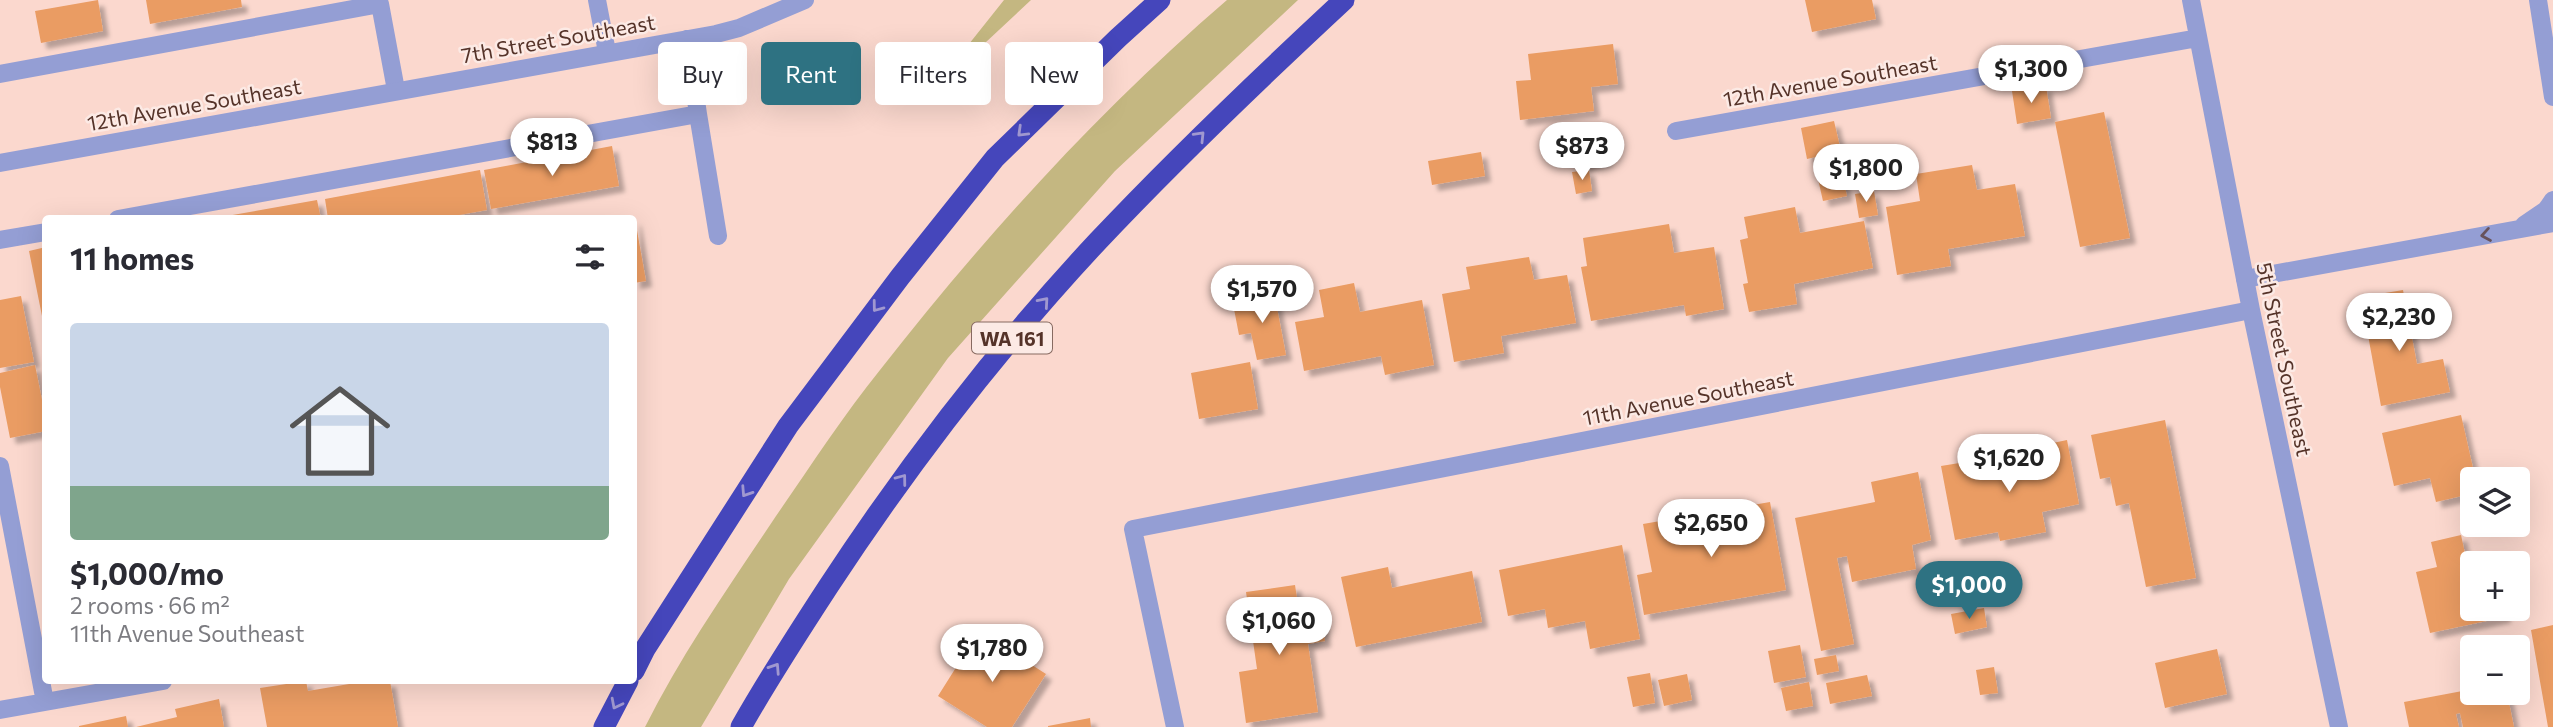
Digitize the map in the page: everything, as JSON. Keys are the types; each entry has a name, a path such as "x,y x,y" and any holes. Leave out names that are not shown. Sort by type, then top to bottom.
{"highway":[{"path":"637,665 788,426 900,277 995,158 1160,0"},
{"name":"WA 161","path":"741,727 767,680 877,511 991,362 1097,242 1212,124 1344,0"},
{"path":"604,727 626,684"}],"street":[{"path":"597,0 607,52"},
{"name":"7th Street Southeast","path":"397,90 738,28 805,0"},
{"name":"5th Street Southeast","path":"2192,0 2251,310 2339,727"},
{"path":"2538,0 2553,97"},
{"path":"0,74 380,4 397,90"},
{"name":"12th Avenue Southeast","path":"1676,131 2198,38"},
{"path":"687,39 719,236"},
{"name":"12th Avenue Southeast","path":"0,163 397,90"},
{"path":"140,215 698,114"},
{"path":"2518,230 2546,210 2553,200"},
{"path":"2245,279 2553,223"},
{"path":"0,240 42,233"},
{"name":"11th Avenue Southeast","path":"1175,727 1133,529 2251,310"},
{"path":"0,466 45,702"},
{"path":"0,710 146,684"}],"shaded area":[{"path":"1004,0 1031,0 986,42 971,42"},
{"path":"1227,0 1298,0 1115,171 948,358 789,579 701,727 645,727 691,646 776,516 853,405 920,320 1002,223 1088,130"}],"building":[{"path":"98,0 103,31 41,43 35,11"},
{"path":"146,0 241,0 242,7 150,24"},
{"path":"1805,0 1872,0 1876,19 1812,32"},
{"path":"1613,44 1618,84 1591,87 1594,111 1520,120 1516,81 1531,80 1528,54"},
{"path":"2046,86 2051,118 2017,124 2012,91"},
{"path":"2104,112 2130,238 2080,247 2055,122"},
{"path":"1834,121 1841,151 1807,159 1801,128"},
{"path":"1601,139 1606,160 1583,166 1578,145"},
{"path":"612,146 619,186 491,209 484,170"},
{"path":"1481,152 1485,176 1432,185 1428,161"},
{"path":"1972,165 1977,190 2015,184 2025,236 1948,249 1951,266 1897,275 1886,207 1920,201 1916,174"},
{"path":"480,170 487,210 459,215 327,215 325,199"},
{"path":"1589,170 1592,191 1576,194 1572,172"},
{"path":"1842,174 1847,196 1823,201 1818,179"},
{"path":"1874,191 1878,215 1859,218 1855,194"},
{"path":"317,200 320,215 232,215"},
{"path":"1795,207 1800,233 1864,221 1873,268 1794,284 1797,304 1749,312 1743,284 1748,283 1740,240 1748,238 1744,217"},
{"path":"1669,224 1674,253 1714,247 1724,309 1686,316 1684,305 1591,321 1581,267 1587,266 1583,238"},
{"path":"637,230 646,281 637,282"},
{"path":"42,248 42,316 29,251"},
{"path":"1529,257 1534,280 1567,275 1576,323 1501,336 1504,353 1454,362 1442,294 1470,289 1466,267"},
{"path":"1354,283 1360,312 1422,300 1434,365 1385,375 1381,356 1304,371 1295,322 1324,317 1319,290"},
{"path":"2403,290 2417,364 2443,359 2450,392 2381,406 2361,297"},
{"path":"1274,292 1286,355 1257,360 1251,333 1239,335 1234,309 1246,307 1244,297"},
{"path":"21,296 34,362 0,368 0,300"},
{"path":"1250,362 1258,409 1199,419 1191,373"},
{"path":"35,365 42,400 42,432 10,438 0,387 0,373"},
{"path":"2461,415 2473,467 2460,467 2460,496 2436,502 2430,478 2394,486 2382,433"},
{"path":"2165,420 2196,578 2146,587 2129,503 2116,506 2110,477 2100,479 2091,435"},
{"path":"2067,440 2079,504 2042,512 2046,532 2000,541 1998,532 1955,540 1941,466 1990,458 1992,468 2036,460 2034,447"},
{"path":"1918,472 1931,540 1912,545 1916,569 1852,582 1847,556 1837,558 1854,644 1821,651 1795,518 1875,502 1871,482"},
{"path":"1770,502 1786,590 1644,615 1637,575 1652,572 1643,524"},
{"path":"2461,537 2464,551 2460,551 2460,621 2486,621 2430,633 2416,572 2437,567 2431,542"},
{"path":"1622,545 1640,639 1590,649 1585,621 1548,628 1545,609 1508,616 1499,570"},
{"path":"1388,567 1392,588 1472,571 1482,622 1356,647 1341,577"},
{"path":"1295,585 1301,624 1322,621 1325,641 1308,644 1318,712 1246,723 1239,672 1257,669 1246,592"},
{"path":"1984,608 1987,627 1955,634 1951,614"},
{"path":"2553,625 2553,727 2548,727 2531,630"},
{"path":"979,631 1046,674 1012,727 987,727 938,696"},
{"path":"1800,645 1806,677 1774,683 1768,651"},
{"path":"2217,649 2227,694 2165,708 2155,663"},
{"path":"1836,655 1839,671 1817,675 1814,659"},
{"path":"1994,667 1998,693 1980,695 1976,670"},
{"path":"1650,673 1655,703 1633,707 1627,677"},
{"path":"1687,674 1692,700 1664,706 1658,680"},
{"path":"1867,675 1872,696 1830,704 1826,683"},
{"path":"1809,682 1813,706 1786,711 1781,688"},
{"path":"307,684 308,691 349,684 391,684 398,727 267,727 260,688"},
{"path":"2460,691 2460,705 2509,705 2514,727 2463,727 2460,713 2456,714 2459,727 2409,727 2404,702"},
{"path":"219,699 224,727 136,727 177,717 175,709"},
{"path":"126,716 128,727 79,727 79,726"},
{"path":"1090,718 1091,727 1048,727 1048,726"}]}
